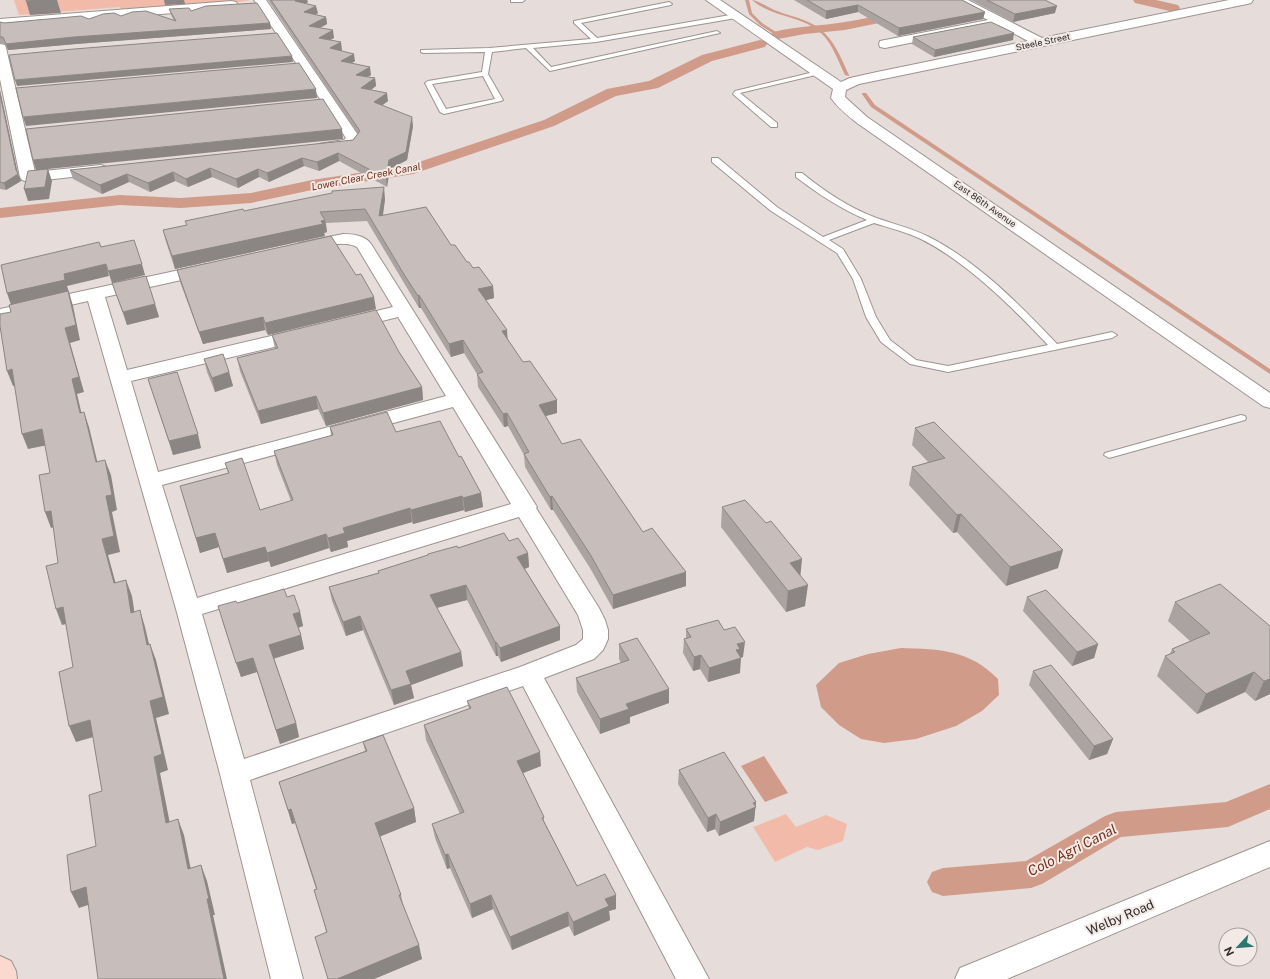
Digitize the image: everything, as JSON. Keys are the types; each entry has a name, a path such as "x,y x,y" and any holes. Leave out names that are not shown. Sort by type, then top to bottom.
{"main road":[{"path":"0,971 1,979"}],"street":[{"path":"712,0 840,88"},
{"path":"959,0 1040,42"},
{"name":"Steele Street","path":"840,88 855,81 1247,0"},
{"path":"0,23 261,1 353,138 349,144 309,148"},
{"path":"884,44 1000,22"},
{"path":"266,34 282,33"},
{"path":"17,56 1,53 28,177 119,168"},
{"path":"289,67 305,66"},
{"name":"East 86th Avenue","path":"840,88 838,98 848,109 862,120 1270,402"},
{"path":"9,93 25,92"},
{"path":"314,104 329,102"},
{"path":"18,134 34,132"},
{"path":"234,774 529,674 585,652 593,647 596,641 596,629 590,614 526,507 363,244 358,240 334,240 288,251"},
{"path":"0,315 226,265"},
{"path":"95,294 188,609 234,774 287,979"},
{"path":"120,378 404,310"},
{"path":"150,481 459,399"},
{"path":"188,609 526,507"},
{"path":"529,674 693,979"},
{"name":"Welby Road","path":"970,979 1270,854"}],"lane":[{"path":"513,1 522,0"},
{"path":"596,40 576,22 669,4"},
{"path":"423,51 489,50 596,40 736,16"},
{"path":"528,47 550,69 717,32"},
{"path":"485,74 428,83 444,112 499,100 485,74 489,50"},
{"path":"774,124 736,94 737,92 818,73"},
{"path":"715,160 774,209 840,251 857,278 871,316 886,342 913,362 948,369 1112,335"},
{"path":"799,175 821,193 849,209 874,220 896,226 930,241 977,274 1026,317 1055,347"},
{"path":"822,240 874,220"},
{"path":"1109,455 1241,418"}],"shaded area":[{"path":"14,0 250,0 121,12 120,7 19,15"},
{"path":"901,648 929,649 954,653 977,662 998,679 999,695 982,711 956,726 916,739 884,743 861,739 839,725 821,707 816,685 839,663 868,654"},
{"path":"764,756 788,793 765,802 741,766"},
{"path":"786,814 796,827 826,815 847,824 843,841 818,850 807,847 775,862 753,827"}],"building":[{"path":"271,0 297,0 295,1 316,6 304,12 326,17 309,26 333,30 319,38 341,42 330,48 354,54 341,61 370,67 356,75 375,78 361,88 387,93 374,102 412,117 406,152 389,160 386,178 338,153 317,162 302,158 267,173 258,169 236,179 210,168 186,179 173,172 148,183 127,174 100,185 70,170 353,140 360,131"},
{"path":"807,0 962,0 985,12 899,28 858,5 826,11"},
{"path":"987,0 1045,0 1057,6 1015,14"},
{"path":"257,3 270,23 74,37 6,44 3,37 0,37 0,22 4,23 81,16 89,19 103,14 114,13 121,16 132,12 146,11 176,21 169,9 189,8 191,11 206,6"},
{"path":"991,22 1014,33 935,50 913,37"},
{"path":"277,33 292,56 15,80 9,55 74,49"},
{"path":"299,63 316,89 23,117 16,88"},
{"path":"0,94 18,174 4,183 0,182"},
{"path":"323,99 342,129 33,160 26,129"},
{"path":"48,169 45,187 24,189 28,171"},
{"path":"384,187 379,216 426,207 451,245 455,245 473,268 479,267 493,286 478,289 507,330 502,331 523,362 530,361 557,400 539,405 562,444 580,439 643,532 652,528 686,572 613,595 590,554 552,496 550,497 524,454 529,452 507,413 503,414 477,374 483,372 463,340 449,344 419,295 418,296 405,276 365,209 320,212 325,220 321,221 323,224 172,256 163,230 187,225 185,221 243,209 244,211 332,193 332,191"},
{"path":"331,236 356,275 361,274 374,297 265,323 263,317 199,332 177,270"},
{"path":"134,240 142,264 108,271 106,264 64,274 65,280 7,293 1,265 99,242 101,247"},
{"path":"146,276 155,304 123,312 112,283"},
{"path":"68,291 76,325 65,328 79,377 72,379 80,413 84,412 96,462 105,460 112,495 106,496 114,536 102,539 114,583 126,580 131,613 140,610 147,645 150,644 163,697 150,701 162,754 154,757 166,823 178,819 188,869 201,865 224,979 98,979 86,887 71,892 67,855 96,846 89,795 102,791 90,720 69,726 59,672 73,667 63,607 56,609 46,566 58,563 51,511 45,512 39,475 50,473 42,429 22,434 12,369 7,371 0,326 0,314 11,312 9,305"},
{"path":"376,310 399,352 422,387 323,413 316,396 258,411 237,358 278,348 272,335"},
{"path":"223,354 229,372 212,378 204,359"},
{"path":"177,372 198,434 169,441 148,379"},
{"path":"387,412 396,432 440,421 459,457 461,456 481,493 463,498 462,496 411,510 410,508 343,528 345,533 328,538 326,534 267,553 265,547 223,559 215,533 196,538 180,486 229,473 225,463 242,458 260,510 293,500 274,451 333,435 330,427"},
{"path":"934,422 1063,550 1010,567 961,514 957,515 912,467 945,458 915,428"},
{"path":"745,500 766,523 771,521 802,559 790,563 808,585 788,591 722,507"},
{"path":"504,533 509,541 518,538 528,553 517,557 560,626 500,648 495,642 466,585 430,595 461,652 406,671 411,684 391,690 360,616 343,622 329,587 379,573 378,571 428,554 457,546 458,548"},
{"path":"1220,584 1270,626 1270,679 1264,681 1254,672 1206,694 1165,656 1175,652 1172,649 1210,633 1175,602"},
{"path":"284,589 287,597 294,595 300,612 293,614 301,635 269,645 296,723 276,730 253,658 236,663 218,606 236,601 237,603"},
{"path":"1046,590 1098,644 1077,652 1027,597"},
{"path":"718,620 724,630 735,627 745,642 737,644 740,649 736,650 741,658 709,668 701,655 694,657 684,639 691,637 686,629"},
{"path":"637,638 669,689 626,704 629,709 600,719 576,678 629,660 619,644"},
{"path":"1051,665 1113,739 1094,746 1033,671"},
{"path":"507,687 540,752 517,761 544,817 542,818 577,886 605,874 616,895 605,899 609,906 573,922 568,912 510,937 491,895 470,904 448,854 445,855 432,824 464,812 424,725 471,708 467,701"},
{"path":"383,735 414,808 375,823 401,895 399,895 419,945 337,979 328,979 315,937 327,932 314,890 317,889 291,809 288,810 279,782 367,751 363,742"},
{"path":"724,752 756,802 753,803 756,807 720,822 716,814 708,818 679,770"}],"waterway":[{"path":"747,0 750,13 761,24 778,35"},
{"path":"754,0 769,10 804,21 825,34 839,57 847,75"},
{"name":"Lower Clear Creek Canal","path":"1139,0 1174,8"},
{"name":"Lower Clear Creek Canal","path":"778,35 805,30 845,26 903,14"},
{"name":"Lower Clear Creek Canal","path":"0,213 120,200 181,203 251,198 312,185 413,169 549,123 612,92 653,85 707,58 760,44"},
{"path":"864,94 873,106 1270,372"},
{"name":"Colo Agri Canal","path":"943,882 1031,874 1116,825 1228,814 1270,796"}]}
